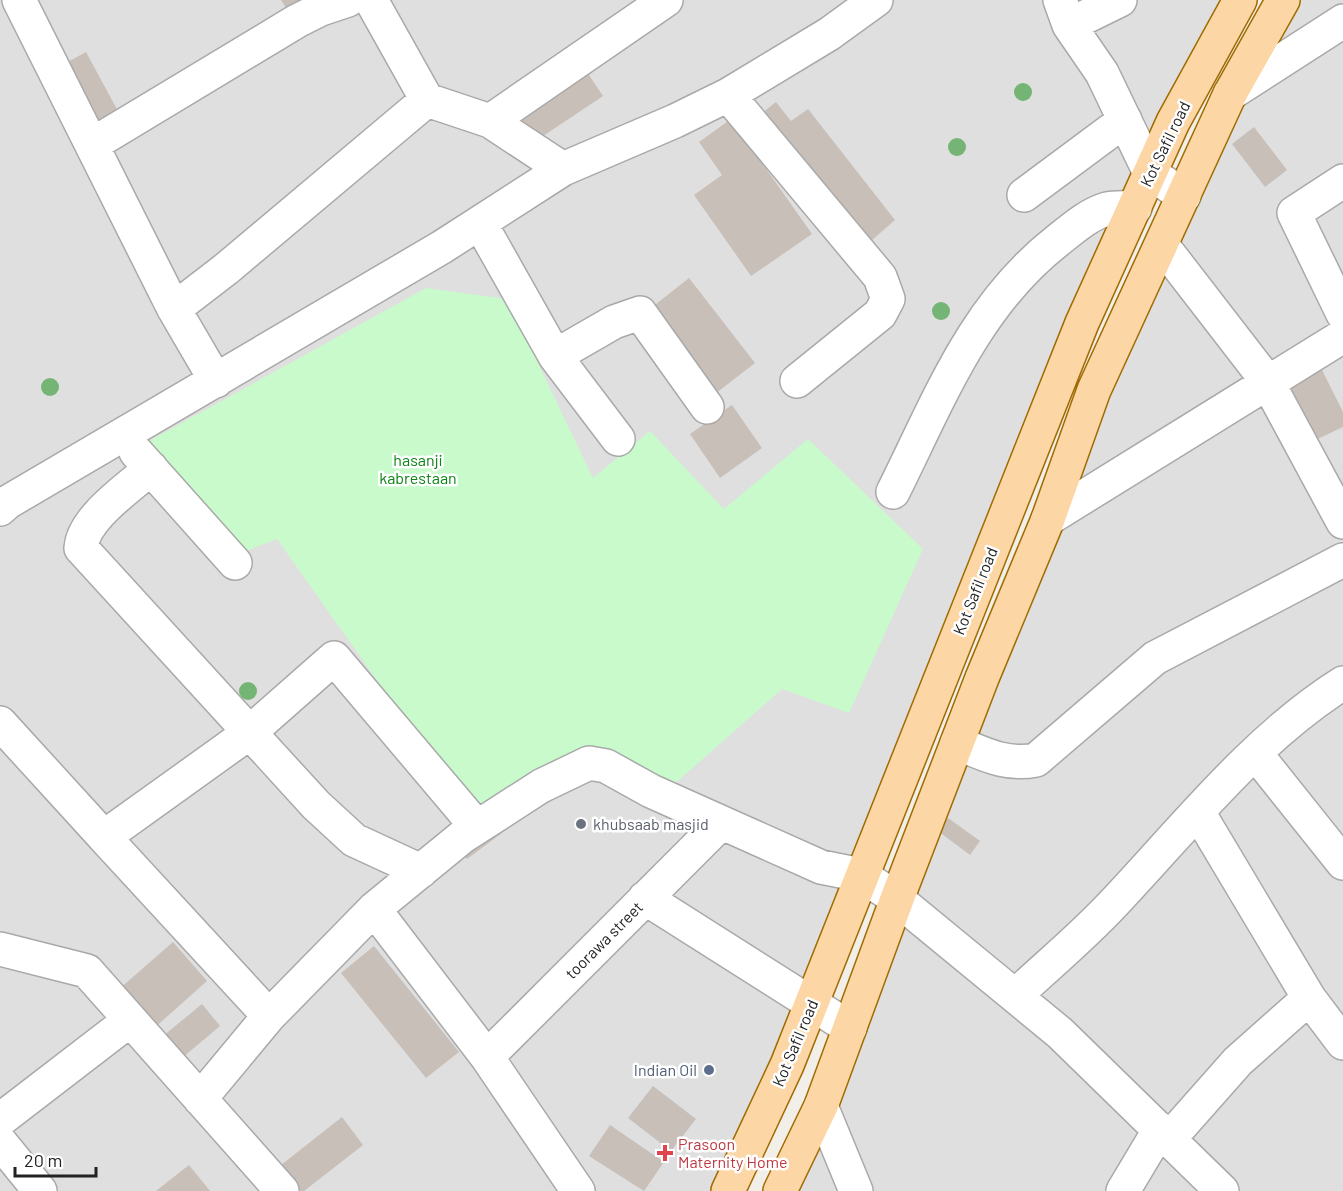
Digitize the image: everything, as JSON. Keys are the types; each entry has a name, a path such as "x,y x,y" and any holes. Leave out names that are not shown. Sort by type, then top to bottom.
{"main road":[{"name":"Kot Safil road","path":"728,1191 787,1065 1082,323 1173,122 1240,0"},
{"path":"780,1191 821,1106 897,898 1048,519 1094,390 1230,94 1283,0"}],"street":[{"path":"19,0 174,309 216,381"},
{"path":"93,144 297,21 321,9 348,0"},
{"path":"372,0 427,100 490,121 563,169"},
{"path":"3,500 216,381 480,223 563,169 675,121 728,94 829,34 876,0"},
{"path":"1119,0 1064,12 1102,73 1150,173 1184,196"},
{"path":"490,121 655,3"},
{"path":"1230,94 1343,21"},
{"path":"728,94 880,277 888,299 880,314 797,381"},
{"path":"174,309 226,269 427,100"},
{"path":"1024,195 1125,120"},
{"path":"1343,181 1294,213 1343,314"},
{"path":"893,492 965,345 992,305 1029,262 1078,224 1107,209 1135,208"},
{"path":"480,223 555,356 618,439"},
{"path":"1162,245 1267,381 1343,522"},
{"path":"555,356 614,322 631,314 640,313 707,407"},
{"path":"1048,519 1267,381 1343,336"},
{"path":"122,435 235,562"},
{"path":"151,468 92,521 82,537 81,549 316,805 354,840 421,871"},
{"path":"957,743 1005,762 1020,763 1036,759 1155,658 1343,560"},
{"path":"104,837 249,733 334,658 477,827"},
{"path":"1015,996 1111,906 1198,812 1256,754 1318,699 1343,683"},
{"path":"0,723 269,1016"},
{"path":"1256,754 1343,862"},
{"path":"200,1099 269,1016 374,909 477,827 541,786 589,763 606,766 651,791 821,867 861,875 897,898 1060,1033 1222,1191"},
{"path":"1198,812 1309,998 1343,1043"},
{"name":"toorawa street","path":"487,1057 721,823"},
{"path":"645,898 850,1028"},
{"path":"374,909 487,1057 578,1191"},
{"path":"0,949 87,971 282,1191"},
{"path":"1123,1191 1165,1134 1238,1061 1309,998"},
{"path":"0,1120 130,1020"},
{"path":"821,1106 856,1191"},
{"path":"0,1142 40,1191"}],"shaded area":[{"path":"0,0 861,0 0,497"},
{"path":"890,0 1056,0 1144,171 767,1077 713,1191 0,1191 0,524 574,173"},
{"path":"1069,0 1234,0 1150,156"},
{"path":"1289,0 1343,0 1343,1191 786,1191 1051,520"}],"green space":[{"name":"hasanji kabrestaan","path":"426,288 507,299 593,478 650,431 724,509 808,439 923,549 849,713 782,689 671,787 588,751 480,816 398,710 277,539 228,558 149,441"}],"building":[{"path":"281,0 309,0 289,13"},
{"path":"86,52 119,113 95,126 62,65"},
{"path":"583,66 603,96 534,142 513,112"},
{"path":"776,102 791,121 808,109 895,220 863,248 758,116"},
{"path":"731,119 812,234 751,276 694,195 722,175 699,142"},
{"path":"1254,127 1287,170 1265,187 1232,144"},
{"path":"689,278 755,363 711,397 646,312"},
{"path":"1317,360 1343,412 1343,427 1311,442 1280,378"},
{"path":"732,405 762,448 720,478 690,434"},
{"path":"948,818 980,841 970,855 938,831"},
{"path":"493,821 502,833 467,859 457,846"},
{"path":"173,942 207,981 152,1030 118,990"},
{"path":"374,946 459,1052 426,1078 341,973"},
{"path":"202,1004 220,1026 176,1063 157,1041"},
{"path":"653,1086 696,1119 671,1151 628,1118"},
{"path":"342,1117 363,1145 304,1191 293,1191 276,1169"},
{"path":"610,1125 664,1162 644,1191 589,1156"},
{"path":"189,1165 210,1191 156,1191"}],"place":[{"name":"khubsaab masjid","path":"581,824"},
{"name":"Indian Oil","path":"709,1070"},
{"name":"Prasoon Maternity Home","path":"665,1153"}]}
